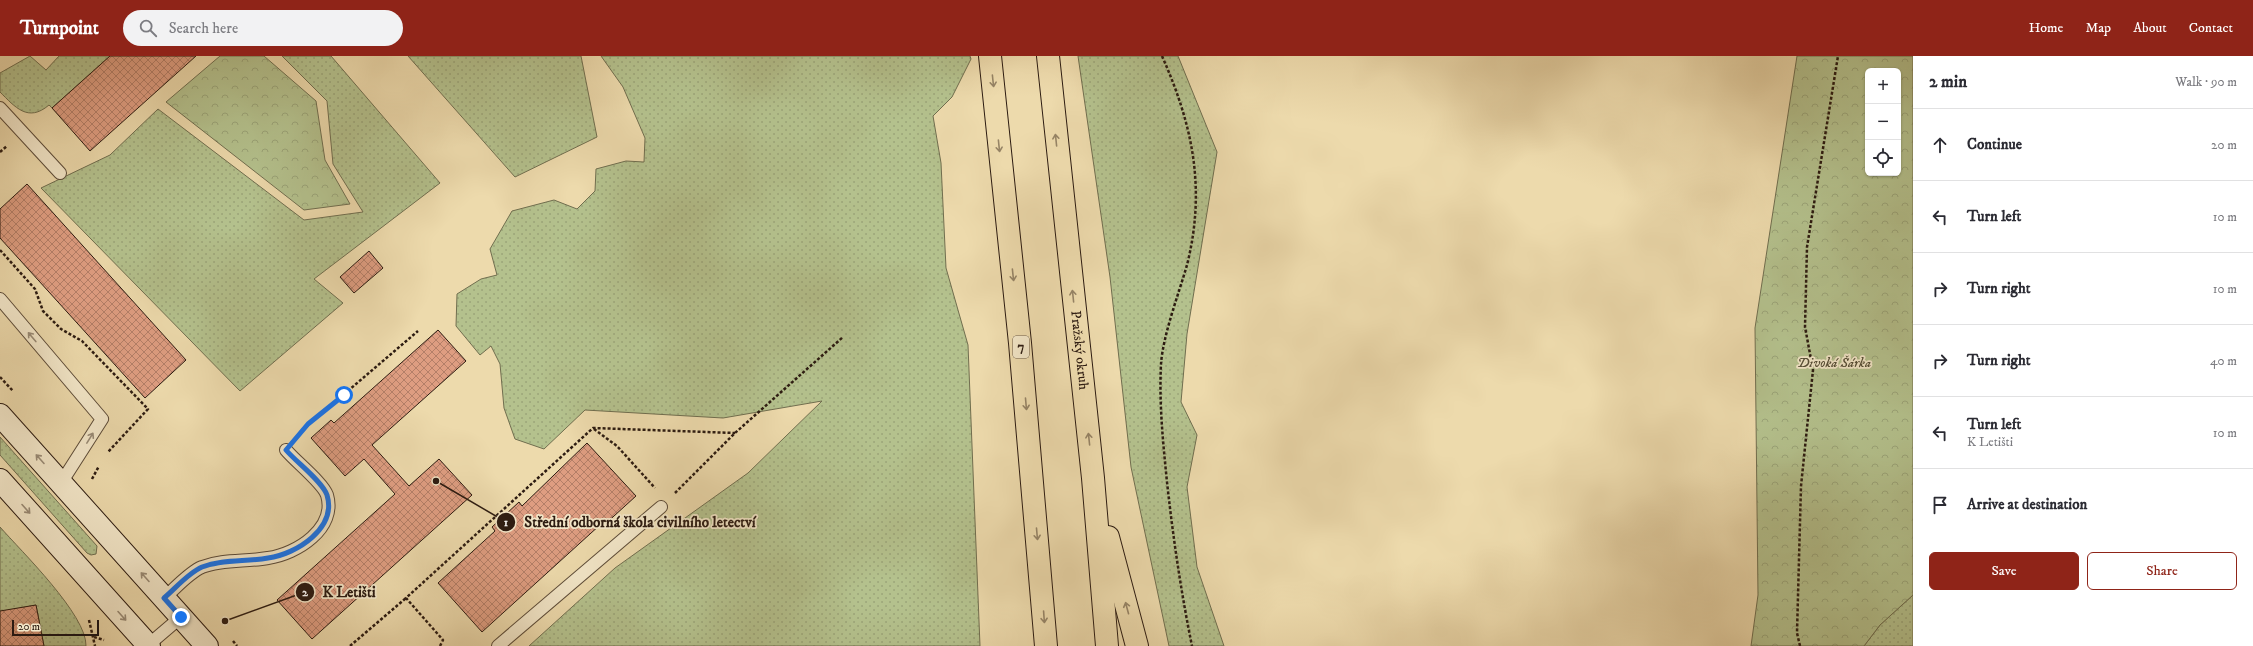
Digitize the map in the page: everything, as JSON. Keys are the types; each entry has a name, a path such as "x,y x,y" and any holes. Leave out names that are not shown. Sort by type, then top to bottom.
{"highway":[{"name":"7","path":"990,56 1020,343 1046,646"},
{"name":"Pražský okruh","path":"1048,56 1093,478 1107,646"},
{"path":"1093,478 1137,646"}],"main road":[{"path":"0,415 207,646"},
{"path":"0,480 148,646"}],"lane":[{"path":"0,108 60,172"},
{"path":"0,299 102,419 61,483"},
{"path":"164,598 200,568 216,563 269,558 292,550 321,530 330,511 326,494 286,450"},
{"path":"498,646 661,507"},
{"path":"148,646 181,617"}],"path":[{"path":"1162,56 1183,112 1193,151 1197,188 1194,230 1161,361 1160,390 1162,434 1171,513 1192,646"},
{"path":"1800,646 1797,633 1801,486 1813,370 1805,326 1807,247 1838,56"},
{"path":"286,450 308,424 418,331"},
{"path":"661,507 735,433 843,337"},
{"path":"350,646 406,598 593,428 735,433"},
{"path":"593,428 617,446 650,480 659,494 661,507"},
{"path":"406,598 443,640 440,646"},
{"path":"88,619 94,637 95,646"},
{"path":"94,637 104,640"}],"green space":[{"path":"30,56 46,70 59,56 110,56 52,108 49,105 35,113 28,113 22,111 11,103 0,92 0,73"},
{"path":"220,56 264,56 316,101 325,160 350,204 304,210 166,102"},
{"path":"282,56 331,56 440,183 314,279 343,303 240,391 41,188 110,155 158,109 304,220 363,212 333,164 327,101"},
{"path":"408,56 581,56 597,137 515,177"},
{"path":"601,56 970,56 971,59 952,97 933,116 941,163 946,268 968,345 980,646 529,646 615,568 748,473 822,401 723,418 585,410 544,449 515,439 504,408 500,364 491,346 480,355 456,326 457,294 481,279 497,275 490,249 512,211 554,200 577,209 595,191 596,169 626,161 644,162 645,138 623,87"},
{"path":"1078,56 1178,56 1217,152 1187,334 1181,402 1197,435 1187,487 1197,567 1224,646 1169,646 1131,467 1110,277"},
{"name":"Divoká Šárka","path":"1797,56 1913,56 1913,595 1880,625 1864,646 1751,646 1758,595 1755,328"},
{"path":"0,437 97,546 96,554 91,555 87,553 0,455"},
{"path":"0,527 37,567 65,601 76,618 83,633 86,646 44,646 36,605 0,612"},
{"path":"1913,595 1913,646 1864,646 1880,625"}],"building":[{"path":"110,56 196,56 90,151 52,108"},
{"path":"27,184 186,360 145,398 0,238 0,209"},
{"path":"369,251 383,268 354,293 340,277"},
{"path":"438,330 466,361 372,445 409,486 439,459 472,495 312,639 277,600 395,494 364,459 345,476 311,438 331,420 334,423"},
{"path":"587,443 636,496 603,526 601,524 482,632 438,583 495,531 492,527 519,502 522,506"},
{"path":"36,605 44,646 0,646 0,611"}],"place":[{"name":"Střední odborná škola civilního letectví","path":"436,481"},
{"name":"K Letišti","path":"225,621"}],"route":[{"path":"181,617 164,598 200,568 216,563 269,558 292,550 321,530 330,511 326,494 314,478 297,464 286,450 308,424 344,395"}]}
